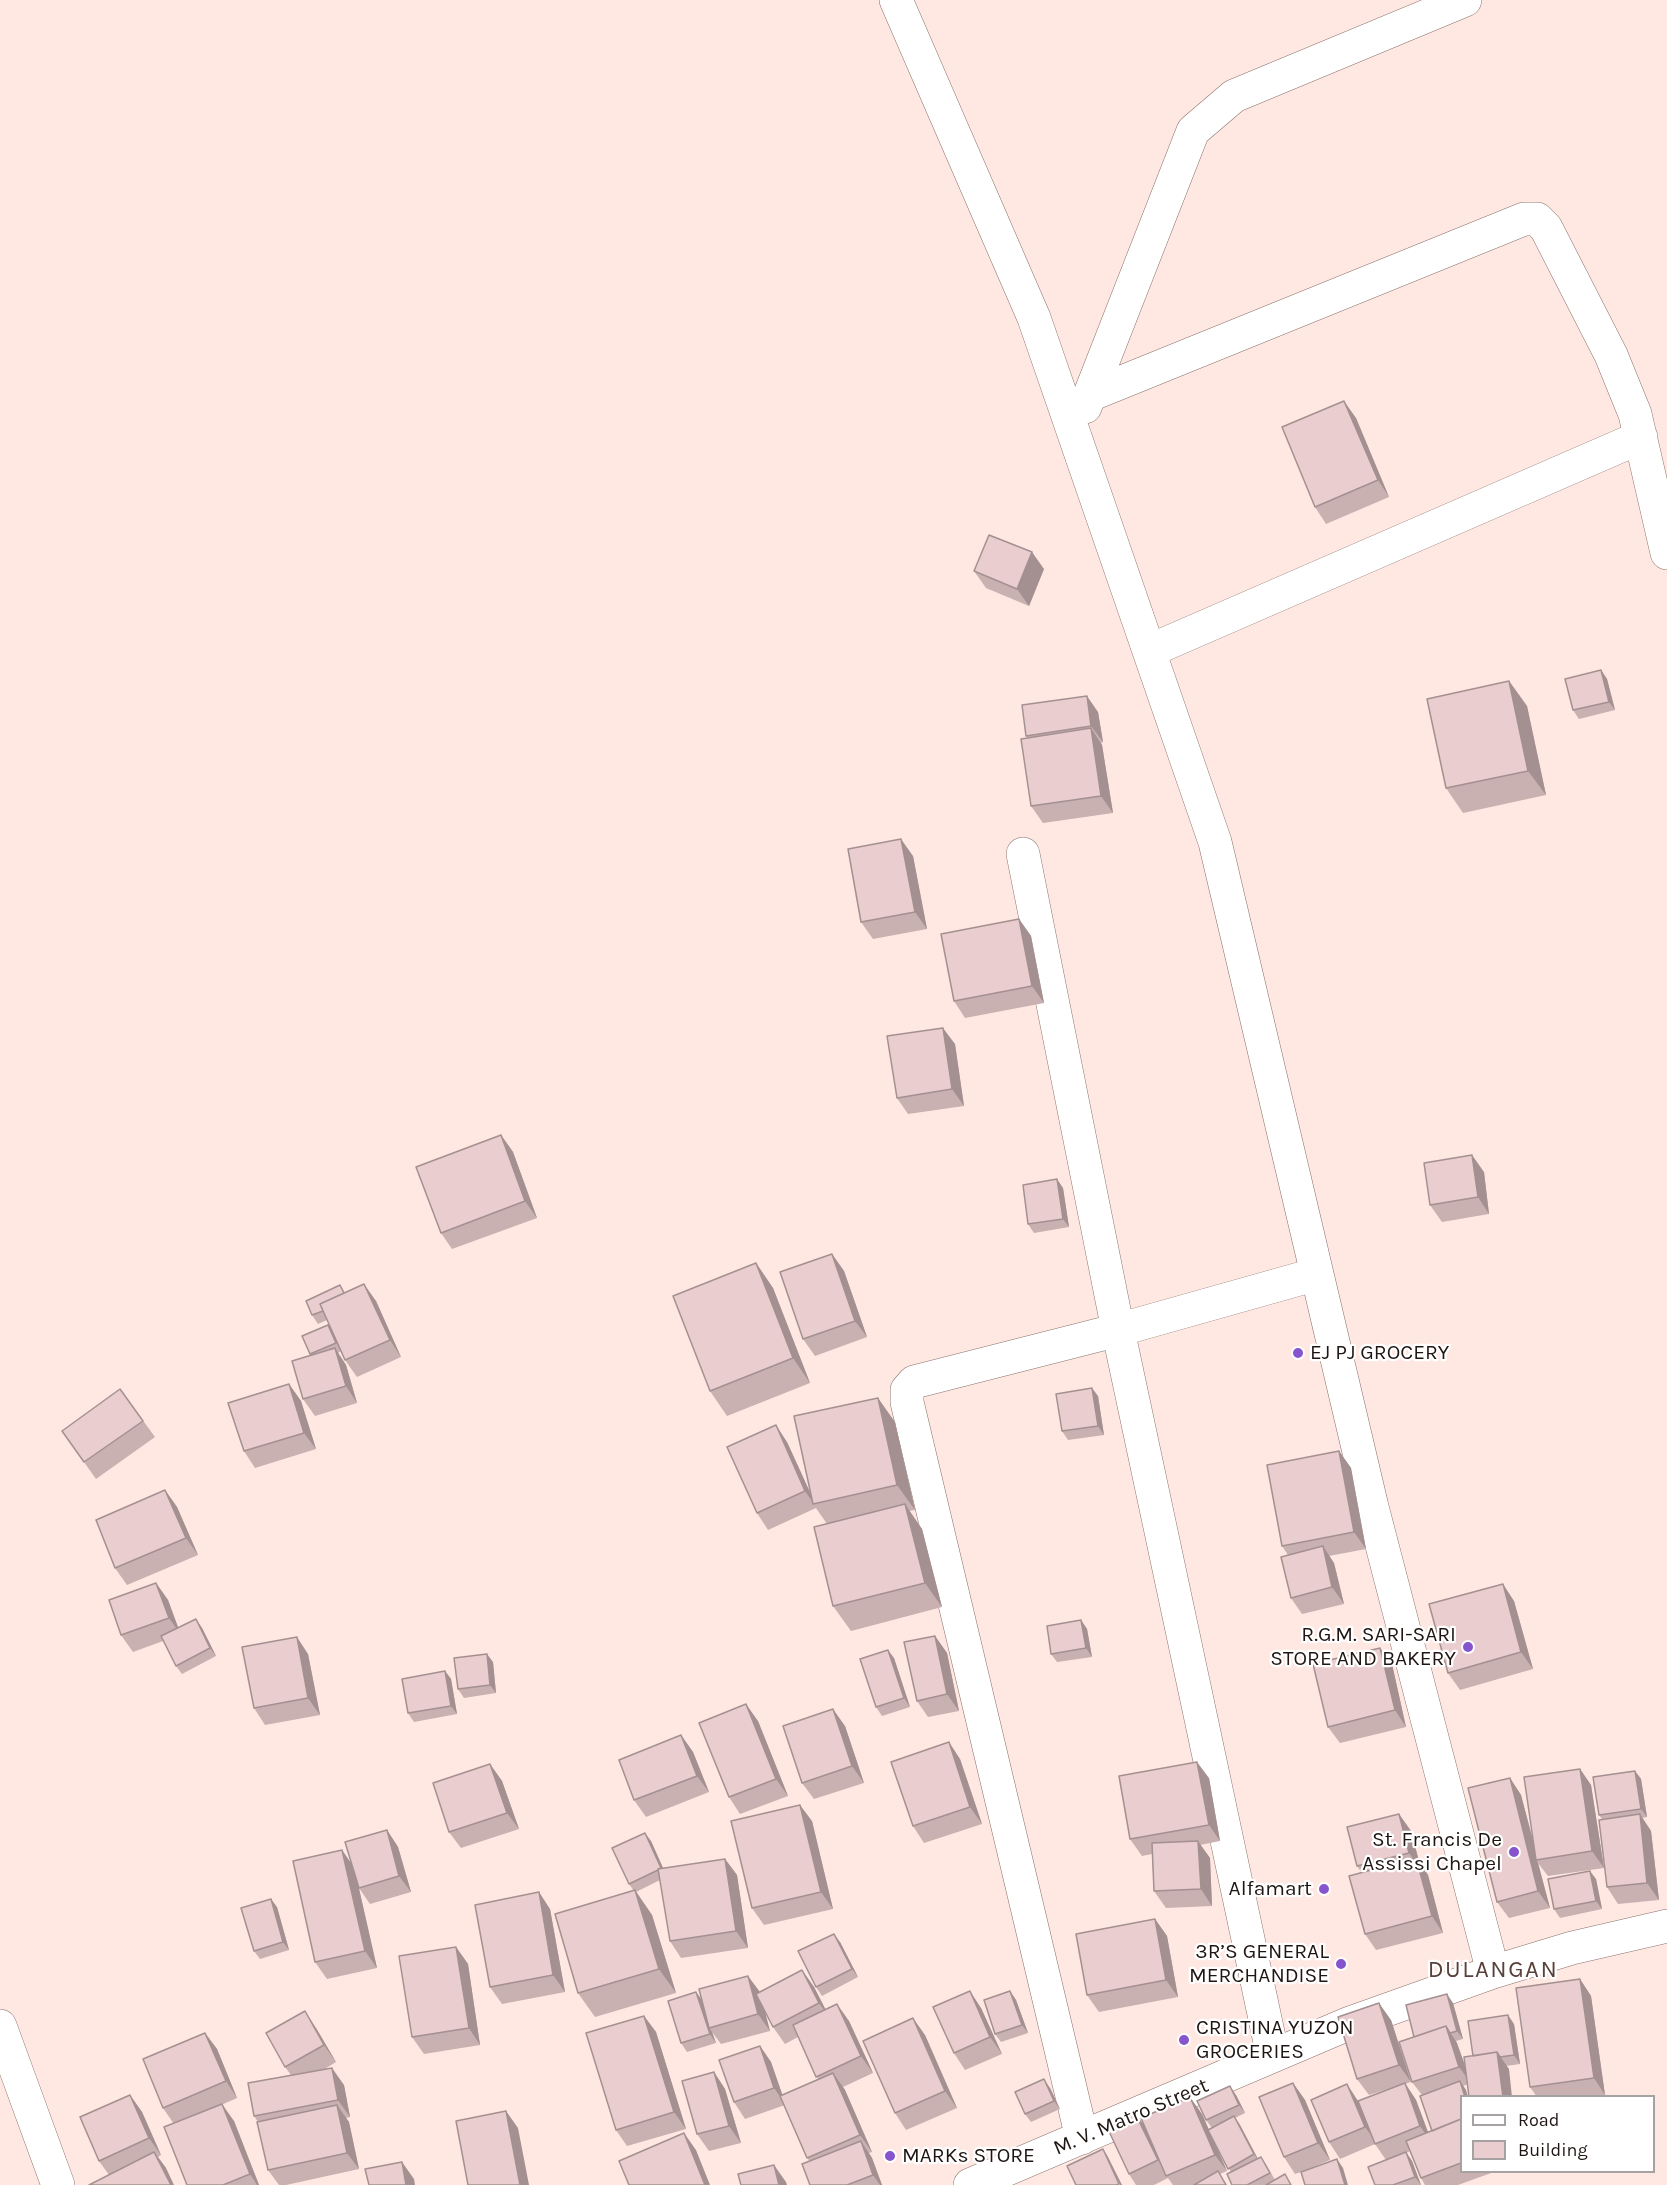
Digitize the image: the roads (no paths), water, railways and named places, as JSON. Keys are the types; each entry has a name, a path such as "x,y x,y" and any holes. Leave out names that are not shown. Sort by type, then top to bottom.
{"street":[{"path":"896,0 1034,318 1215,842 1372,1507 1493,1972"},
{"path":"1074,433 1193,131 1234,96 1465,0"},
{"path":"1090,395 1524,219 1537,219 1546,228 1611,355 1635,414 1667,554"},
{"path":"1149,651 1641,437"},
{"path":"1023,854 1118,1330 1273,2056"},
{"path":"1082,2138 910,1414 907,1390 914,1382 1118,1330 1317,1274"},
{"name":"M. V. Matro Street","path":"970,2185 1350,2022 1493,1972 1572,1948 1667,1926"},
{"path":"0,2026 58,2185"}],"place":[{"name":"EJ PJ GROCERY","path":"1298,1353"},
{"name":"R.G.M. SARI-SARI STORE AND BAKERY","path":"1468,1647"},
{"name":"St. Francis De Assissi Chapel","path":"1514,1852"},
{"name":"Alfamart","path":"1324,1889"},
{"name":"3R’S GENERAL MERCHANDISE","path":"1341,1964"},
{"name":"CRISTINA YUZON GROCERIES","path":"1184,2040"},
{"name":"MARKs STORE","path":"890,2156"}],"district":[{"name":"DULANGAN","path":"1493,1970"}]}
